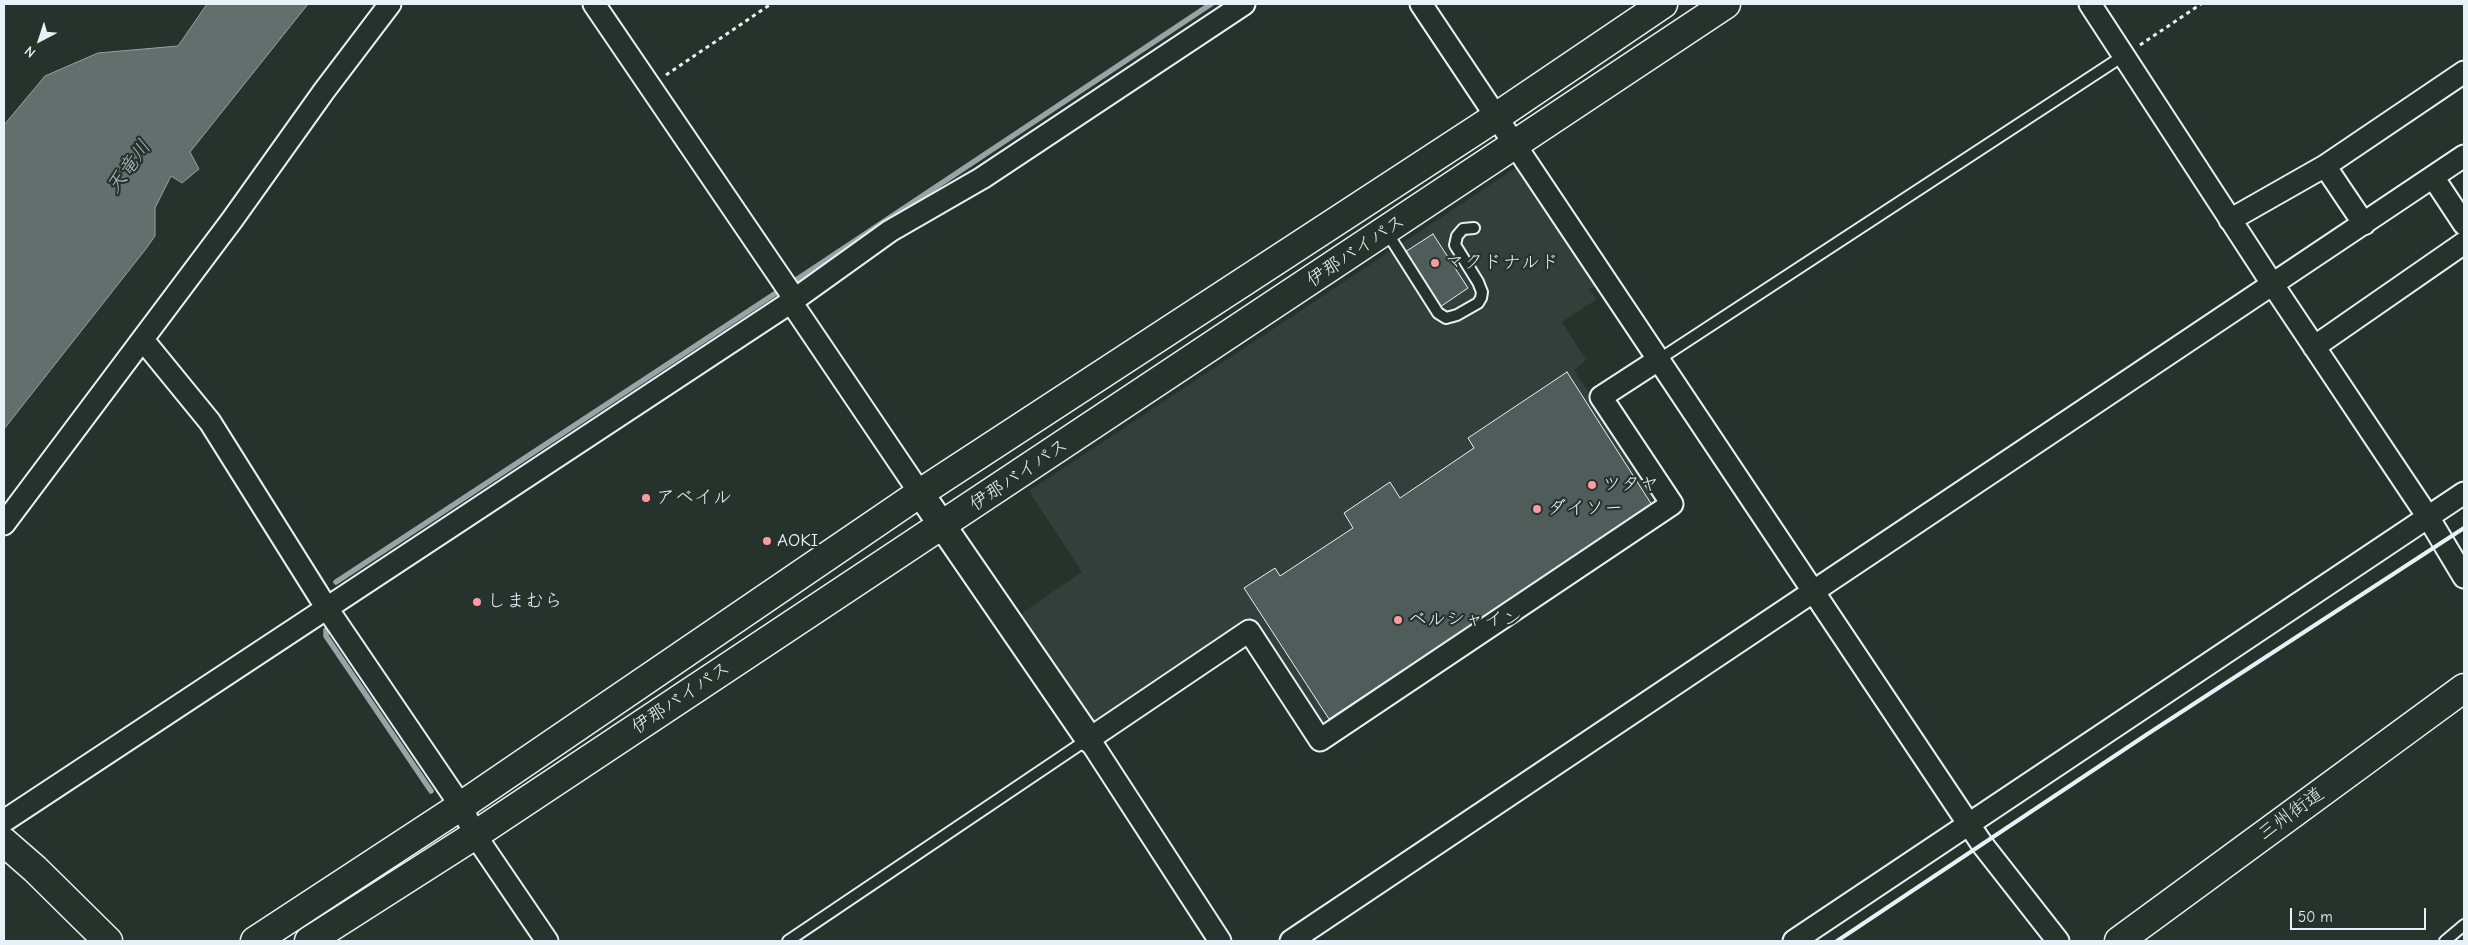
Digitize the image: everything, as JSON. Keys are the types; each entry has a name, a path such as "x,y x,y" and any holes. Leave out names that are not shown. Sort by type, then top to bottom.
{"main road":[{"name":"伊那バイパス","path":"255,941 461,806 920,493 1496,117 1662,4"},
{"name":"伊那バイパス","path":"309,941 475,835 1726,4"},
{"name":"三州街道","path":"2119,941 2464,688"},
{"path":"4,842 36,869 108,941"}],"street":[{"path":"4,524 143,340 324,91 390,4"},
{"path":"594,4 790,292 791,302 1089,739 1220,941"},
{"path":"4,821 791,302 890,231 982,178 1244,4"},
{"path":"1422,4 1514,146 1982,844 2058,941"},
{"path":"2090,4 2230,220 2428,517 2464,577"},
{"path":"2230,220 2325,166 2464,72"},
{"path":"1291,941 2464,156"},
{"path":"2325,166 2364,224"},
{"path":"2433,177 2464,224"},
{"path":"2314,347 2464,243"},
{"path":"143,340 210,422 326,607 461,806 475,835 547,941"},
{"path":"1089,739 1250,631 1320,740 1672,504 1601,397 1658,360"},
{"path":"1794,941 2464,493"}],"lane":[{"path":"1658,360 2122,56"},
{"path":"1386,231 1438,313 1446,318 1457,315 1478,302 1481,298 1478,282 1455,245 1457,236 1463,230 1474,228"},
{"path":"788,941 1089,739"},
{"path":"2445,941 2464,925"}],"path":[{"path":"649,86 771,4"},
{"path":"2122,56 2201,4"}],"shaded area":[{"path":"1517,167 1597,285 1589,290 1597,299 1562,322 1586,360 1574,370 1654,490 1657,501 1331,723 1316,718 1248,617 1090,723 1019,615 1082,572 1029,491"}],"water":[{"name":"天竜川","path":"207,4 308,4 190,152 199,169 182,183 171,176 155,208 155,236 4,429 4,125 45,76 98,53 178,46"}],"building":[{"path":"1433,234 1468,288 1440,307 1405,252"},
{"path":"1567,372 1652,505 1329,719 1244,588 1275,568 1280,576 1353,528 1344,513 1390,482 1400,498 1474,448 1468,438"}],"waterway":[{"path":"796,280 1211,4"},
{"path":"336,582 776,293"},
{"path":"326,630 326,636 431,791"}],"railway":[{"path":"1837,941 2146,735 2464,528"}],"place":[{"name":"マクドナルド","path":"1435,263"},
{"name":"ツタヤ","path":"1592,485"},
{"name":"アベイル","path":"646,498"},
{"name":"ダイソー","path":"1537,509"},
{"name":"AOKI","path":"767,541"},
{"name":"しまむら","path":"477,602"},
{"name":"ベルシャイン","path":"1398,620"}]}
